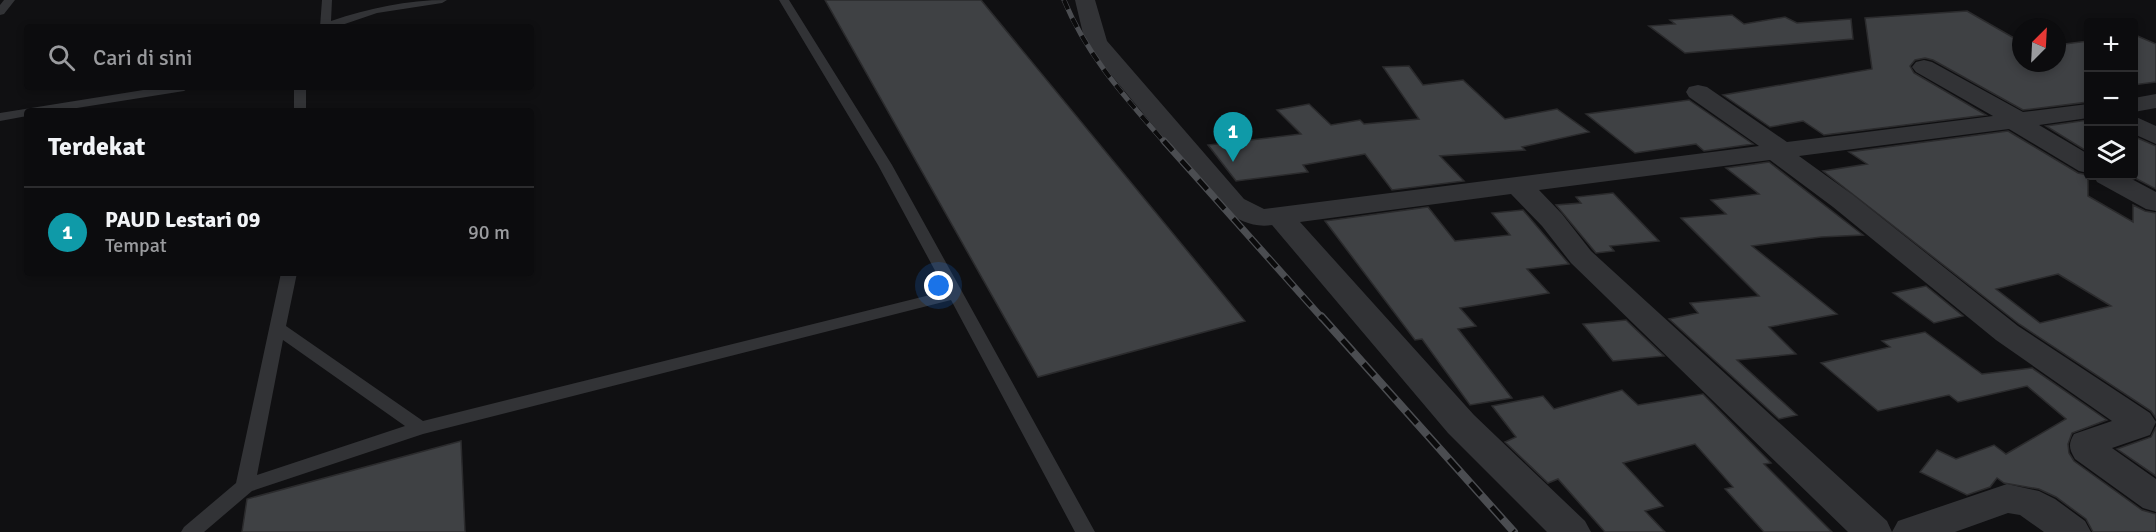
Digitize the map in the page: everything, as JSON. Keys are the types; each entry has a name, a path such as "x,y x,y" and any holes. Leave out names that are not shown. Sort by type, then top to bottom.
{"street":[{"path":"1085,0 1096,42 1234,205 1252,216 1279,216 2084,112"},
{"path":"1924,67 2017,120 2084,162"},
{"path":"1698,92 1780,151 2007,333 2138,422 2137,426 2087,443 2087,447 2088,450 2156,498"},
{"path":"2138,104 2156,101"},
{"path":"2137,126 2156,136"},
{"path":"2114,180 2156,203"},
{"path":"1518,185 1552,220 1590,265 1873,532"},
{"path":"1279,216 1461,424 1571,532"},
{"path":"1912,532 2007,498 2042,508 2071,532"}],"lane":[{"path":"0,12 10,0"},
{"path":"325,24 327,0"},
{"path":"334,24 375,10 442,0"},
{"path":"784,0 885,165 1085,532"},
{"path":"54,108 165,90"},
{"path":"300,90 300,108"},
{"path":"0,117 24,113"},
{"path":"245,486 288,276"},
{"path":"191,532 245,486 420,428 956,294"},
{"path":"279,329 420,428"}],"building":[{"path":"825,0 981,0 1245,321 1038,377"},
{"path":"1967,11 2012,37 2012,72 2066,72 2066,44 2084,42 2084,102 2023,110 1933,60 1925,58 1915,60 1910,66 1914,73 1986,115 1824,135 1803,121 1770,127 1723,95 1872,69 1865,18"},
{"path":"1732,15 1744,24 1785,17 1797,23 1851,19 1853,39 1685,53 1649,26 1675,24 1670,20"},
{"path":"2138,36 2156,44 2156,82 2138,84"},
{"path":"1409,66 1423,85 1463,80 1505,119 1557,109 1589,132 1522,147 1525,150 1440,156 1464,181 1392,190 1365,154 1303,165 1308,172 1236,181 1208,145 1301,134 1277,110 1309,104 1331,125 1360,120 1364,124 1419,119 1383,67"},
{"path":"1689,100 1753,144 1704,151 1696,144 1635,153 1586,114"},
{"path":"2084,121 2084,150 2046,126"},
{"path":"2008,131 2078,173 2084,174 2084,180 2088,180 2088,196 2133,222 2133,205 2156,213 2156,418 2151,411 2019,324 1823,171 1867,164 1849,152","holes":["2058,274 2111,306 2040,323 1996,289"]},
{"path":"2138,138 2156,146 2156,189 2138,180"},
{"path":"1769,162 1863,235 1821,237 1752,246 1837,314 1769,327 1796,354 1737,360 1797,415 1779,419 1669,319 1698,313 1690,303 1759,296 1681,218 1726,214 1711,200 1759,194 1726,168"},
{"path":"1613,193 1659,241 1610,246 1614,251 1596,253 1556,205 1581,203 1576,197"},
{"path":"1428,207 1455,241 1510,235 1492,213 1523,210 1569,264 1527,269 1549,293 1460,308 1476,326 1458,329 1512,398 1470,405 1422,339 1415,340 1325,221"},
{"path":"1926,286 1963,316 1934,323 1893,293"},
{"path":"1626,320 1664,356 1613,361 1583,324"},
{"path":"1925,332 1982,374 2032,368 2107,420 2072,433 2068,444 2069,453 2074,461 2142,510 2156,514 2156,532 2093,532 2086,519 2056,497 2039,489 2004,483 1997,478 1990,487 1967,495 1920,472 1937,450 1956,459 1994,445 2006,454 2066,419 2027,386 1958,402 1949,395 1878,411 1821,363 1890,347 1882,341"},
{"path":"1622,390 1638,405 1703,394 1771,463 1764,464 1832,532 1764,532 1725,489 1733,487 1695,444 1623,463 1663,506 1645,511 1665,532 1605,532 1558,479 1548,483 1505,442 1516,437 1492,406 1543,396 1554,409"},
{"path":"2156,427 2156,476 2117,449 2151,437"},
{"path":"461,441 465,532 242,532 247,499"}],"railway":[{"path":"1064,0 1084,40 1096,58 1122,93 1165,143"},
{"path":"1164,141 1322,318"},
{"path":"1321,316 1514,532"}],"place":[{"name":"PAUD Lestari 09","path":"1233,162"}]}
